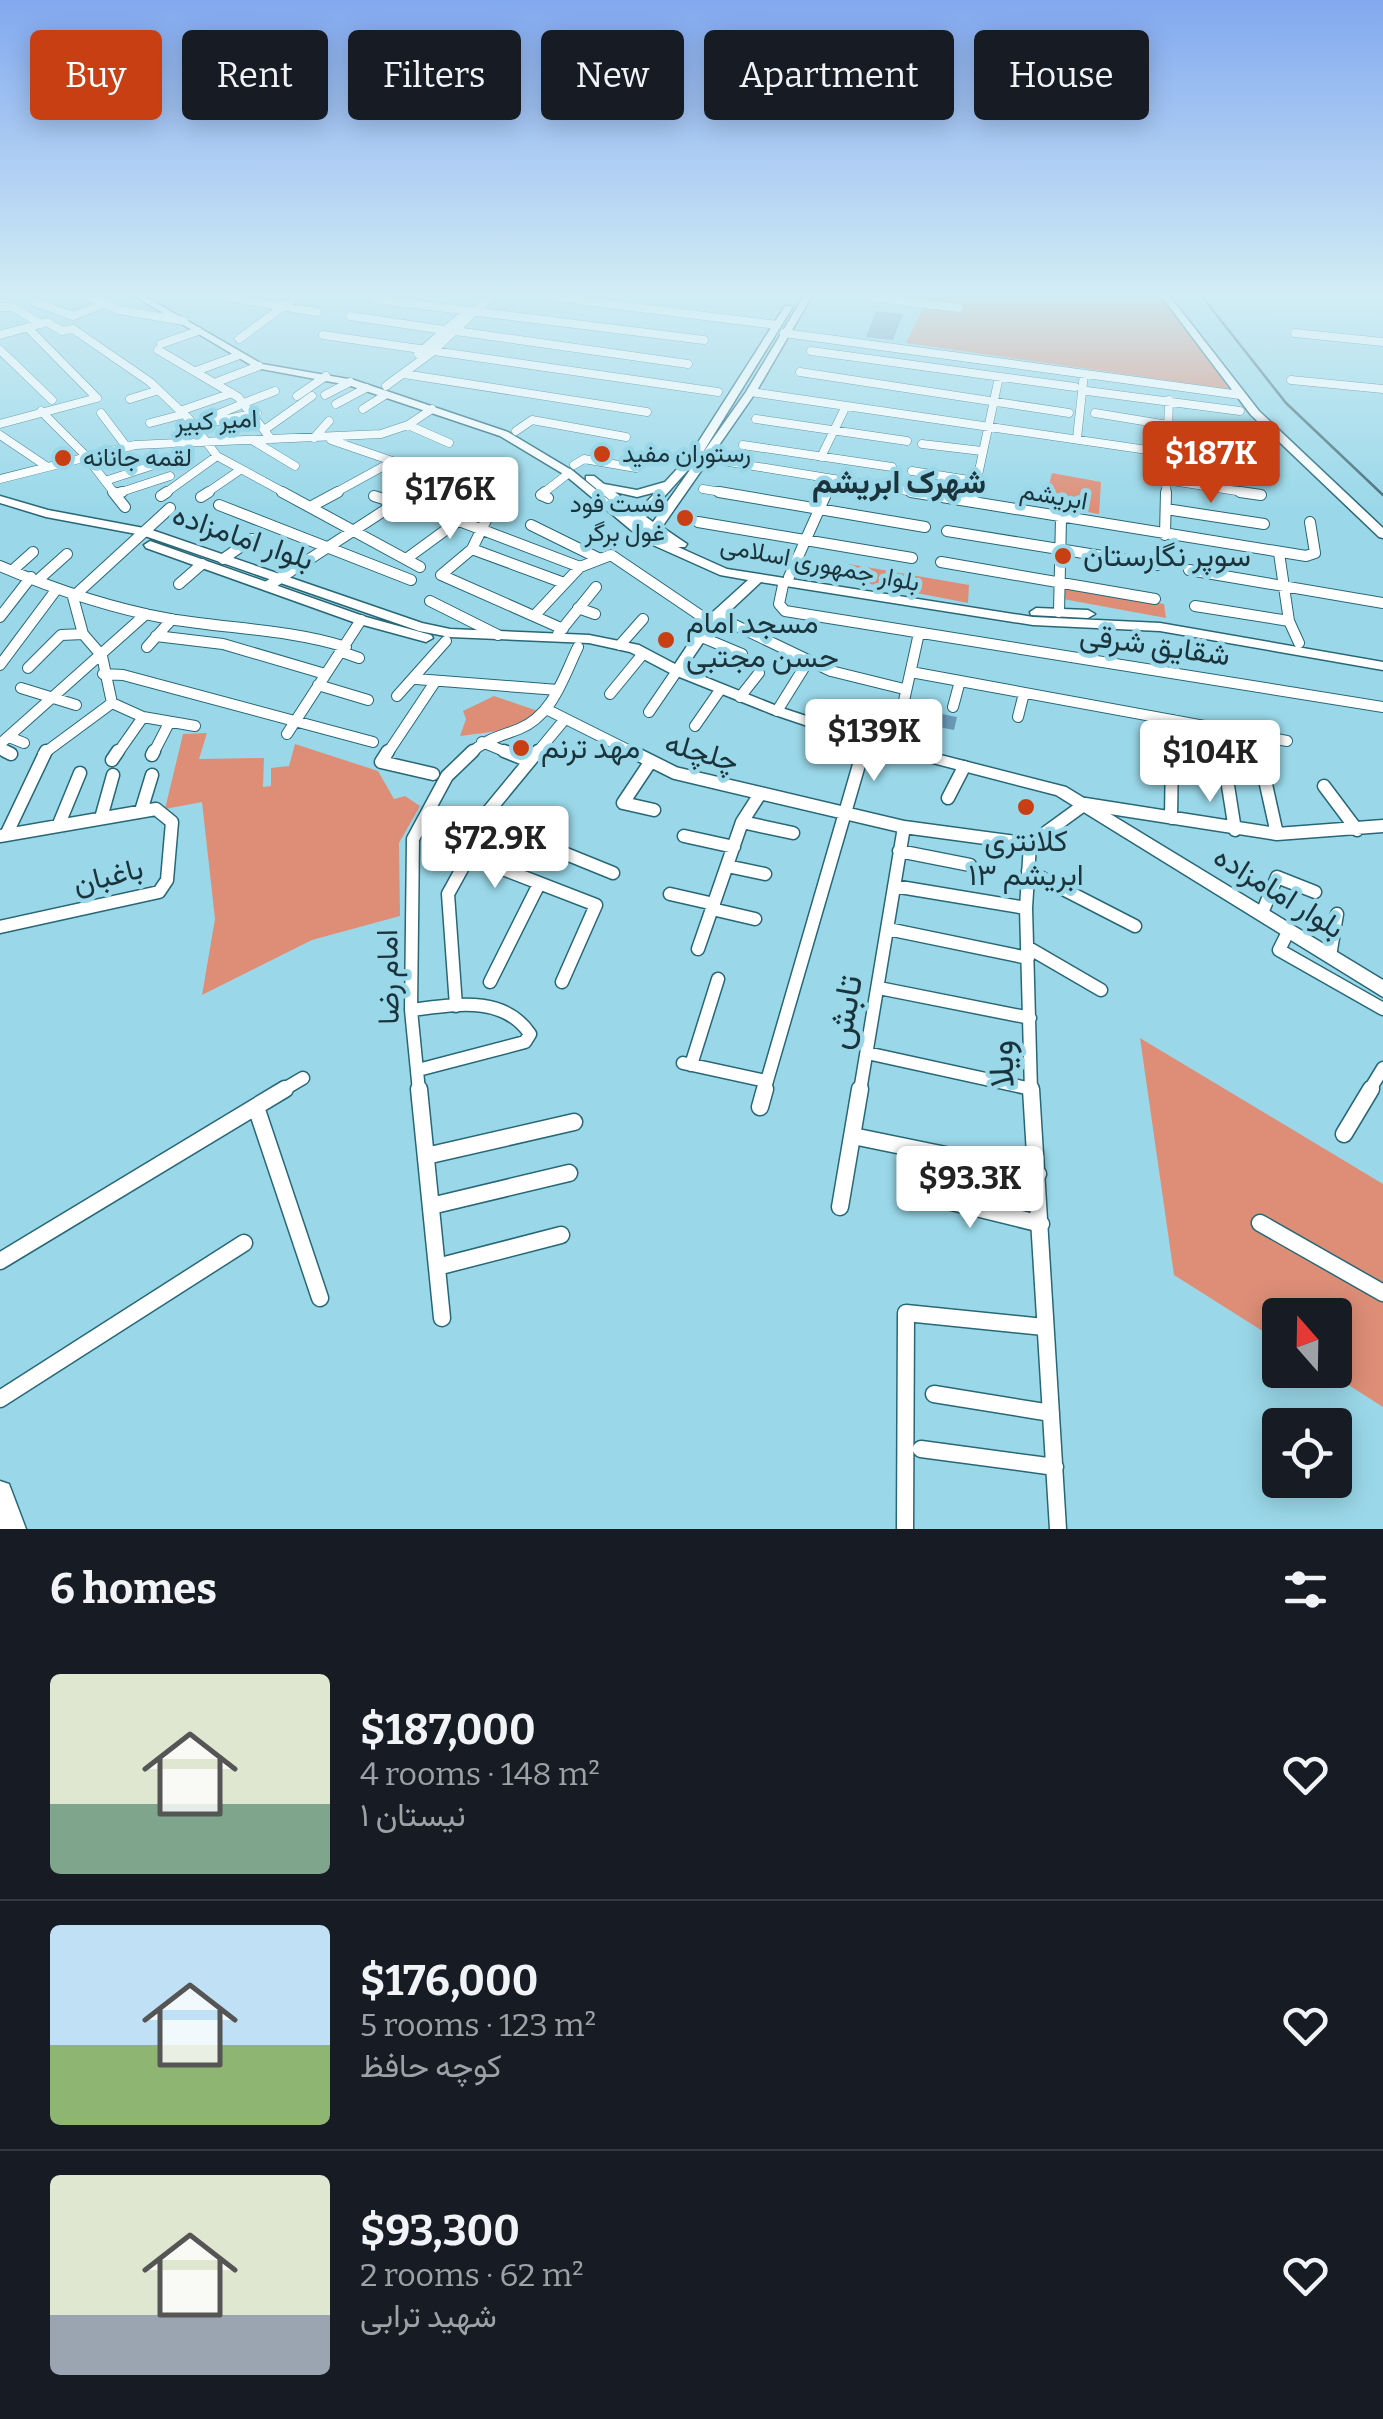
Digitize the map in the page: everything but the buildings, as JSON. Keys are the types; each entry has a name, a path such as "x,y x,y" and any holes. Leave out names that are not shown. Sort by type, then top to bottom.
{"main road":[{"name":"بلوار جمهوری اسلامی","path":"282,365 387,384 516,431 572,469 635,523 692,560 756,579 1033,622 1160,628 1383,666"},
{"path":"652,534 757,365"},
{"path":"635,523 699,457 751,392 763,365"},
{"path":"1218,365 1281,441 1381,527"},
{"path":"1231,365 1272,418 1381,527"},
{"name":"بلوار جمهوری اسلامی","path":"258,366 350,382 387,384 432,409 504,434 594,481 635,523"},
{"path":"594,481 637,494 674,482"},
{"name":"بلوار امامزاده","path":"0,499 223,559 361,620 446,642 578,646 642,655"},
{"name":"بلوار امامزاده","path":"0,510 141,536 202,564 419,627 498,635 560,633 620,645 777,711 1061,792 1383,989"},
{"name":"بلوار جمهوری اسلامی","path":"652,534 710,558 786,581"},
{"path":"677,671 713,619 756,579"},
{"name":"بلوار جمهوری اسلامی","path":"939,605 1152,618 1383,658"},
{"path":"0,1493 13,1529"}],"street":[{"path":"16,365 52,400"},
{"path":"1,418 96,398 64,365"},
{"path":"124,365 182,412 200,442 216,456 420,567"},
{"path":"186,365 218,382 241,405 257,414 271,439"},
{"path":"196,372 213,365"},
{"path":"363,408 406,365"},
{"path":"336,404 387,384 413,365"},
{"path":"522,365 718,392"},
{"path":"860,381 864,365"},
{"path":"917,365 1075,388"},
{"path":"1021,365 1240,395"},
{"path":"218,382 258,366"},
{"path":"800,372 1069,412"},
{"path":"1077,438 1084,374"},
{"path":"296,396 326,376"},
{"path":"972,502 998,377"},
{"path":"1291,380 1383,389"},
{"path":"325,396 350,382"},
{"path":"387,384 647,412"},
{"path":"130,399 159,390"},
{"path":"193,425 275,391"},
{"path":"1087,391 1240,412"},
{"path":"751,392 1270,468"},
{"path":"150,424 232,393"},
{"path":"267,428 312,396"},
{"path":"1166,535 1169,400"},
{"path":"821,457 846,406"},
{"name":"امیر کبیر","path":"3,476 126,446 381,434 408,425 432,409"},
{"path":"42,412 85,455 126,507"},
{"path":"101,413 126,446"},
{"path":"1095,413 1265,441"},
{"path":"193,425 257,414"},
{"path":"756,419 907,441"},
{"path":"516,431 532,420 626,436"},
{"path":"314,438 330,421"},
{"path":"408,425 448,443"},
{"path":"0,435 46,466"},
{"path":"327,438 401,464 470,495 490,512 472,549 441,575 535,615 560,633 596,587"},
{"path":"252,440 294,466"},
{"path":"744,444 892,467"},
{"path":"922,444 982,451"},
{"path":"161,496 216,456"},
{"name":"ابریشم","path":"699,457 1279,554"},
{"path":"548,498 541,495 584,459 636,468"},
{"path":"105,481 157,464"},
{"path":"312,506 384,466"},
{"path":"201,497 240,470"},
{"path":"912,471 975,481"},
{"path":"116,494 170,476"},
{"path":"786,581 834,479"},
{"path":"1166,480 1261,495"},
{"path":"274,582 414,492 397,483"},
{"path":"704,489 925,527"},
{"path":"374,496 400,504"},
{"path":"219,505 411,580"},
{"path":"73,597 170,508"},
{"path":"425,508 580,567"},
{"path":"1166,509 1264,524"},
{"path":"1059,612 1061,518"},
{"path":"406,559 458,520"},
{"path":"698,522 912,558"},
{"path":"1299,644 1289,621 1279,554 1314,554 1310,522"},
{"path":"531,525 605,557 713,619 757,632 832,671 904,689"},
{"path":"947,531 1158,564"},
{"path":"223,559 252,539"},
{"path":"472,549 564,583"},
{"path":"124,551 138,556"},
{"path":"4,568 33,552"},
{"path":"0,617 34,578 67,554"},
{"path":"535,615 580,567 605,557"},
{"path":"941,562 1154,600"},
{"path":"179,584 202,564"},
{"path":"4,568 73,597 146,614 300,634 359,658"},
{"path":"1189,570 1383,603"},
{"name":"شقایق شرقی","path":"786,581 778,604 785,611 1383,707"},
{"path":"0,665 56,590"},
{"path":"73,597 83,634 102,656 112,703"},
{"path":"430,601 498,635"},
{"path":"1195,606 1289,621"},
{"path":"578,608 595,614"},
{"path":"5,746 146,614"},
{"path":"147,647 172,618"},
{"path":"290,728 361,620"},
{"path":"620,645 643,620"},
{"path":"28,668 62,636 83,634"},
{"path":"894,746 919,634"},
{"path":"156,636 223,644 326,674"},
{"path":"699,636 742,654"},
{"path":"397,696 446,642"},
{"path":"548,710 578,646"},
{"path":"610,694 642,655"},
{"path":"777,711 806,666"},
{"path":"649,712 677,671"},
{"path":"740,697 759,672"},
{"path":"911,672 1287,740"},
{"path":"103,674 123,675 290,728 373,742"},
{"path":"416,679 558,690"},
{"path":"433,774 380,762 435,682"},
{"path":"953,707 960,682"},
{"path":"318,685 368,700"},
{"path":"21,688 76,705"},
{"path":"695,726 720,690"},
{"path":"1018,718 1024,693"},
{"path":"112,703 143,716 195,726"},
{"path":"4,835 42,754 112,703"},
{"name":"چلچله","path":"548,710 649,764 904,827 1030,844"},
{"name":"امام رضا","path":"442,1318 411,1010 413,839 446,776 482,742 524,728 548,710"},
{"path":"112,760 143,716"},
{"path":"456,1006 448,894 469,856 468,836 564,719"},
{"path":"1171,818 1172,720"},
{"path":"152,755 169,723"},
{"path":"760,1107 842,813 868,740"},
{"path":"482,742 530,761"},
{"path":"5,746 24,743"},
{"path":"649,764 623,803 654,810"},
{"path":"948,798 964,767"},
{"path":"59,824 80,773"},
{"path":"1226,773 1235,830"},
{"path":"141,811 152,774"},
{"path":"101,818 113,775"},
{"path":"1265,780 1277,834"},
{"path":"1324,786 1357,830"},
{"path":"698,949 742,822 760,794"},
{"path":"1030,844 1085,804 1277,834 1383,826"},
{"name":"باغبان","path":"0,927 159,892 168,880 172,822 156,809 4,835"},
{"path":"480,819 613,874"},
{"path":"742,822 793,833"},
{"name":"تابش","path":"840,1207 904,827"},
{"path":"684,836 734,847"},
{"name":"ویلا","path":"1030,844 1026,908 1031,1089 1058,1529"},
{"path":"899,851 970,864"},
{"path":"469,856 538,886 596,905 562,982"},
{"path":"727,866 765,874"},
{"path":"1028,871 1136,926"},
{"path":"1262,913 1276,877 1316,892"},
{"path":"490,982 538,886"},
{"path":"894,886 1026,908"},
{"path":"670,894 755,919"},
{"path":"1330,956 1337,914"},
{"path":"888,929 1027,953 1101,990"},
{"path":"1289,930 1279,950 1383,1009"},
{"path":"718,979 687,1064 766,1081"},
{"path":"878,988 1030,1018"},
{"path":"411,1010 500,1008 529,1029 529,1038 418,1070"},
{"path":"867,1053 1031,1089"},
{"path":"1344,1134 1383,1068"},
{"path":"0,1261 303,1078"},
{"path":"256,1107 320,1298"},
{"path":"426,1156 574,1122"},
{"path":"852,1136 1038,1174"},
{"path":"431,1206 569,1173"},
{"path":"911,1192 1040,1224"},
{"path":"1260,1223 1383,1293"},
{"path":"437,1266 560,1236"},
{"path":"0,1399 244,1244"},
{"path":"905,1529 906,1313 1044,1327"},
{"path":"934,1394 1051,1413"},
{"path":"921,1449 1055,1467"}],"shaded area":[{"path":"1063,365 1212,365 1229,389"},
{"path":"1052,473 1101,482 1099,514 1044,504"},
{"path":"849,564 969,585 968,603 850,580"},
{"path":"1063,587 1164,604 1166,618 1063,599"},
{"path":"494,696 538,711 511,727 460,736 466,719 463,711"},
{"path":"207,733 199,759 264,758 263,787 271,786 271,768 289,766 295,744 378,771 394,799 405,796 420,806 399,843 400,916 312,940 202,995 215,919 202,802 165,809 183,734"},
{"path":"1140,1038 1383,1184 1383,1407 1352,1387 1352,1298 1262,1298 1262,1331 1174,1275"}],"railway":[{"path":"1256,365 1286,403 1383,495"}],"place":[{"name":"رستوران مفید","path":"602,454"},
{"name":"لقمه جانانه","path":"63,458"},
{"name":"فست فود غول برگر","path":"685,518"},
{"name":"سوپر نگارستان","path":"1063,556"},
{"name":"مسجد امام حسن مجتبی","path":"666,640"},
{"name":"مهد ترنم","path":"521,748"},
{"name":"کلانتری ۱۳ ابریشم","path":"1026,807"}],"district":[{"name":"شهرک ابریشم","path":"899,482"}]}
